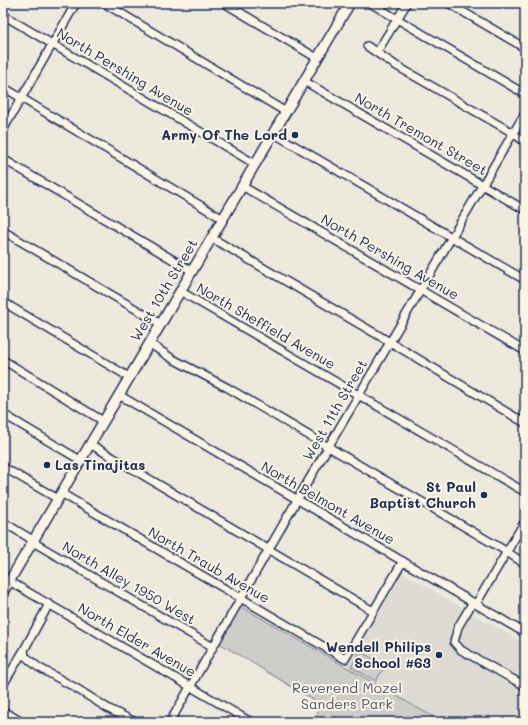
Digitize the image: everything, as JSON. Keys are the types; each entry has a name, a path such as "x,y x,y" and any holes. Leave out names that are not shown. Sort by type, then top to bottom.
{"main road":[{"name":"West 10th Street","path":"3,592 348,4"}],"street":[{"path":"3,130 76,3"},
{"path":"104,3 286,112"},
{"path":"224,3 317,58"},
{"path":"370,3 525,94"},
{"path":"377,52 407,3"},
{"path":"448,3 525,48"},
{"name":"North Pershing Avenue","path":"3,15 255,164"},
{"path":"367,46 395,65 513,133 525,142"},
{"name":"North Tremont Street","path":"304,81 525,210"},
{"path":"3,87 223,218"},
{"name":"West 11th Street","path":"170,722 297,500 525,113"},
{"path":"273,133 525,280"},
{"name":"North Sheffield Avenue","path":"3,159 192,271"},
{"name":"North Pershing Avenue","path":"242,186 525,351"},
{"path":"3,231 161,324"},
{"path":"212,238 390,342 525,424"},
{"name":"North Sheffield Avenue","path":"180,291 525,492"},
{"path":"3,302 129,377"},
{"path":"149,343 171,358 228,388 525,564"},
{"path":"3,360 103,421"},
{"name":"North Belmont Avenue","path":"118,395 525,633"},
{"path":"3,414 80,460"},
{"path":"90,444 373,611 403,562"},
{"name":"North Traub Avenue","path":"3,467 59,496 241,598 345,659 373,611"},
{"path":"525,521 507,552 458,627 454,642 461,650 525,686"},
{"name":"North Alley 1950 West","path":"3,522 213,647"},
{"name":"North Elder Avenue","path":"9,581 251,722"},
{"path":"3,685 49,604"},
{"path":"24,650 25,656 38,667 109,709 135,722"},
{"path":"3,711 22,722"}],"shaded area":[{"name":"Wendell Philips School #63","path":"403,573 525,644 525,722 442,722 346,666"}],"green space":[{"name":"Reverend Mozel Sanders Park","path":"240,606 442,722 312,722 322,705 219,643"},
{"path":"360,651 385,666 376,681 351,667"}],"place":[{"name":"Army Of The Lord","path":"295,135"},
{"name":"Las Tinajitas","path":"47,465"},
{"name":"St Paul Baptist Church","path":"484,495"},
{"name":"Wendell Philips School #63","path":"439,655"}]}
